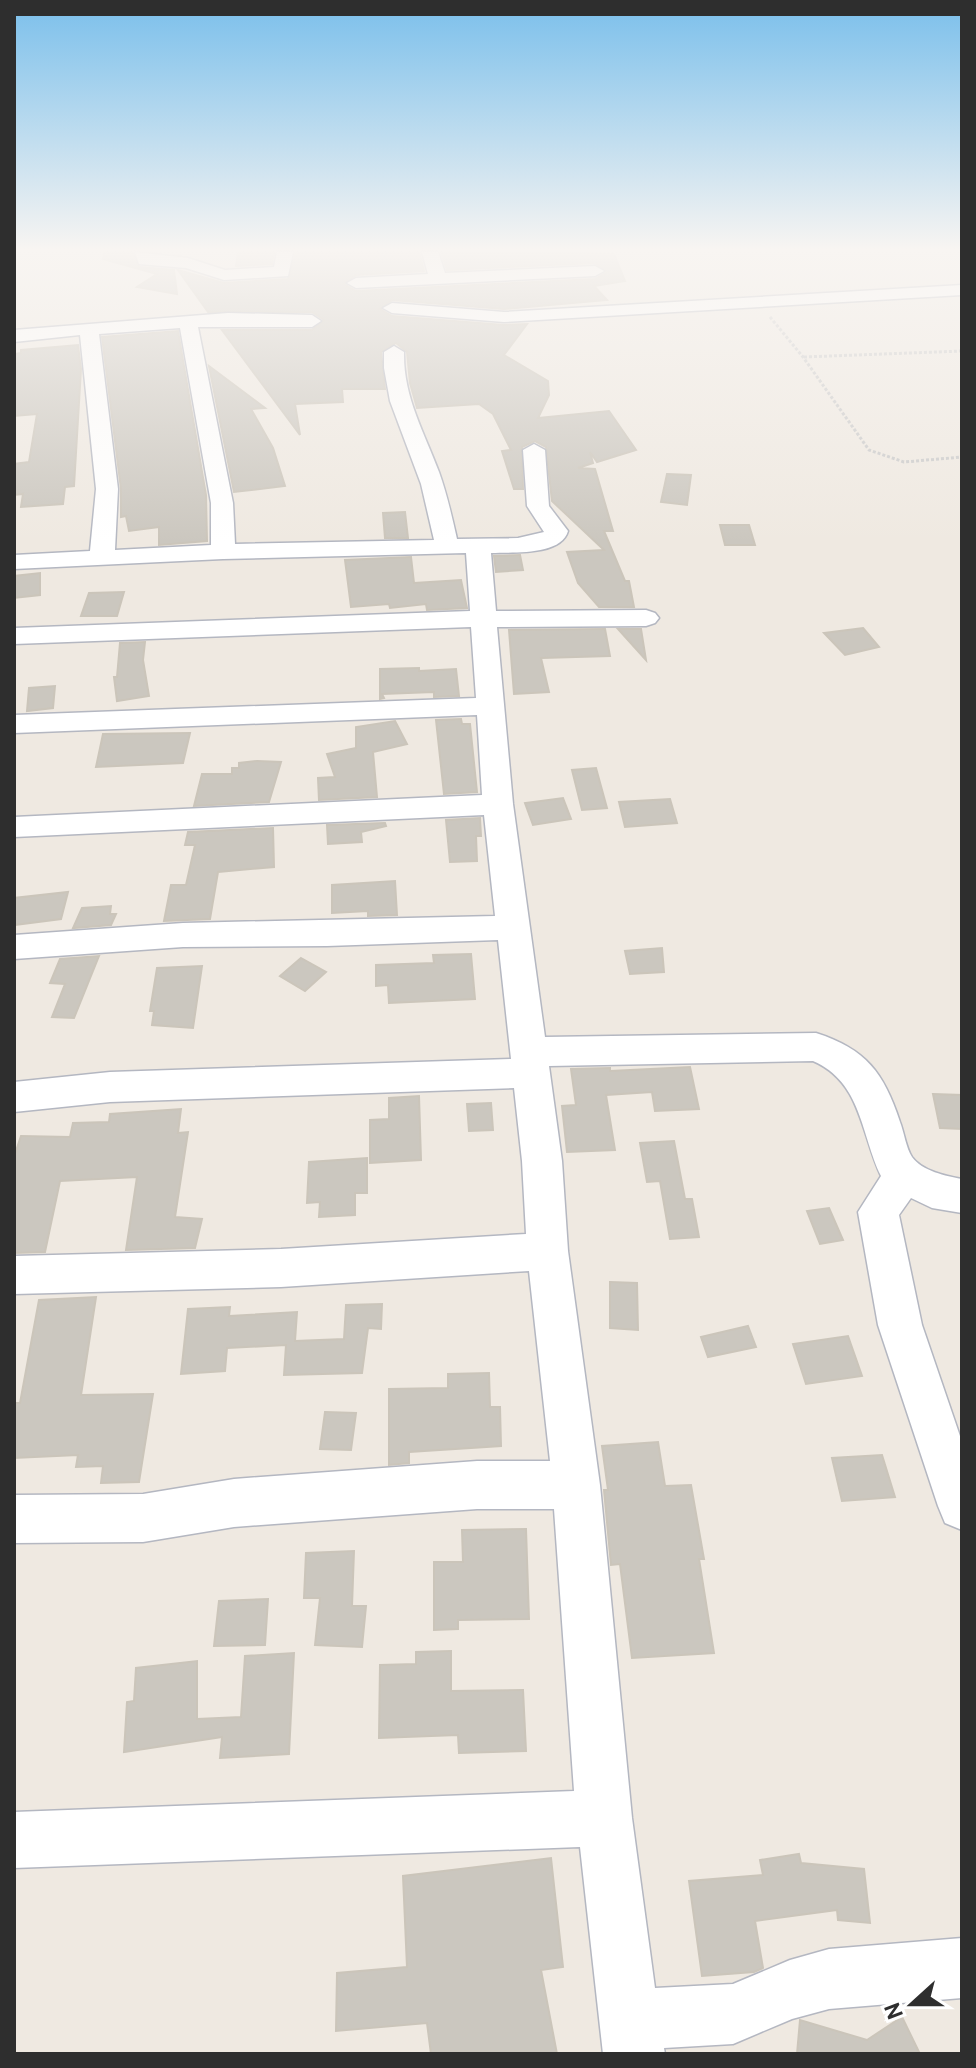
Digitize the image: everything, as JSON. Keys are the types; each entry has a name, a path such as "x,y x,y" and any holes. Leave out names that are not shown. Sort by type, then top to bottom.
{"street":[{"path":"91,349 107,489 102,557"},
{"path":"193,349 222,503 223,552"},
{"path":"394,352 392,364 397,389 433,487 462,546 483,619 498,804 542,1161 547,1251 576,1485 604,1818 631,2037 733,2014 790,1990 829,1979 962,1968"},
{"path":"14,562 223,552 518,545 545,541 555,536 554,526 538,506 534,450"},
{"path":"14,636 483,619 646,618"},
{"path":"14,724 492,706"},
{"path":"14,827 498,804"},
{"path":"14,947 183,935 515,927"},
{"path":"14,1097 110,1087 816,1047 836,1053 871,1091 897,1169 932,1191 962,1196"},
{"path":"904,1176 878,1212 881,1245 895,1313 962,1506"},
{"path":"14,1275 142,1274 393,1263 547,1251"},
{"path":"14,1519 143,1518 234,1503 477,1485 576,1485"},
{"path":"14,1840 604,1818"}],"path":[{"path":"796,349 869,450 904,462 962,457"},
{"path":"803,357 962,351"}],"building":[{"path":"78,349 81,369 74,486 65,487 63,504 21,507 23,494 14,495 14,464 29,462 37,414 14,416 14,354 21,353 21,350"},
{"path":"103,349 181,349 206,495 207,541 159,545 159,527 129,531 126,516 121,517 121,489"},
{"path":"236,349 387,349 381,352 385,389 342,389 343,402 295,404 300,435"},
{"path":"403,349 509,349 504,355 548,381 549,395 538,418 609,411 636,450 597,462 590,452 593,463 578,468 595,469 613,531 604,531 625,581 629,581 634,607 599,607 578,583 567,552 604,550 552,501 546,447 535,441 522,447 523,489 514,489 502,451 511,450 493,414 479,404 417,408 410,383 407,352"},
{"path":"209,366 265,408 251,409 273,448 285,486 234,492"},
{"path":"667,474 691,475 687,505 661,502"},
{"path":"405,512 408,538 385,538 383,513"},
{"path":"720,525 749,525 755,545 725,545"},
{"path":"520,555 523,570 496,572 494,556"},
{"path":"411,557 414,583 461,580 467,608 427,610 426,604 390,608 389,604 351,607 345,560"},
{"path":"40,573 40,595 14,598 14,576"},
{"path":"124,592 117,616 81,616 89,593"},
{"path":"863,628 879,647 845,655 824,633"},
{"path":"605,629 610,656 541,658 549,692 514,694 509,630"},
{"path":"618,629 641,629 646,660"},
{"path":"145,642 143,660 149,696 117,701 114,677 117,677 120,643"},
{"path":"419,668 419,671 456,669 459,696 434,697 434,692 382,694 384,698 380,699 380,669"},
{"path":"55,686 53,708 27,711 29,688"},
{"path":"461,719 462,724 470,724 477,792 444,794 436,720"},
{"path":"395,721 407,744 373,752 377,797 319,800 318,778 335,777 327,754 356,748 356,727"},
{"path":"190,733 183,763 96,767 103,734"},
{"path":"281,762 269,802 194,806 202,774 232,774 232,768 239,768 239,763"},
{"path":"596,768 607,808 582,810 572,770"},
{"path":"563,798 571,819 533,825 525,803"},
{"path":"670,799 677,823 625,827 619,802"},
{"path":"480,818 481,836 476,836 477,861 450,862 446,820"},
{"path":"385,823 386,826 361,832 362,842 328,844 327,825"},
{"path":"273,828 274,867 218,872 210,919 164,921 171,885 186,885 195,845 185,845 188,832"},
{"path":"395,881 397,915 368,916 368,911 332,913 332,885"},
{"path":"68,892 61,919 14,925 14,898"},
{"path":"111,906 110,914 116,914 111,925 73,928 82,908"},
{"path":"662,948 664,972 630,974 625,951"},
{"path":"471,954 475,999 389,1003 388,985 376,986 376,965 434,963 433,955"},
{"path":"99,956 74,1018 52,1017 65,984 50,983 60,959"},
{"path":"301,958 326,972 305,991 280,976"},
{"path":"202,966 193,1028 152,1025 154,1011 150,1011 157,968"},
{"path":"690,1067 699,1109 655,1111 652,1092 606,1095 615,1150 567,1152 562,1106 576,1105 571,1069 610,1068 610,1071"},
{"path":"933,1094 962,1095 962,1129 940,1128"},
{"path":"419,1096 421,1160 370,1163 370,1120 389,1119 389,1098"},
{"path":"491,1103 493,1130 469,1131 467,1104"},
{"path":"181,1109 178,1133 188,1132 175,1217 202,1219 195,1248 126,1250 137,1177 60,1181 45,1252 14,1253 14,1157 21,1136 70,1137 73,1123 109,1122 110,1114"},
{"path":"674,1141 685,1199 692,1199 699,1237 670,1239 660,1181 647,1182 640,1143"},
{"path":"367,1158 367,1193 355,1193 355,1215 319,1217 320,1202 307,1203 309,1162"},
{"path":"829,1208 843,1240 820,1244 807,1211"},
{"path":"610,1282 637,1283 638,1330 610,1328"},
{"path":"96,1297 81,1395 153,1394 139,1482 101,1483 103,1466 76,1467 78,1455 14,1458 14,1403 20,1403 39,1300"},
{"path":"382,1304 381,1329 368,1328 362,1373 284,1375 286,1345 227,1348 225,1371 181,1374 188,1309 230,1307 229,1316 297,1312 295,1341 344,1339 346,1305"},
{"path":"748,1326 756,1347 708,1357 701,1337"},
{"path":"848,1336 862,1376 806,1384 793,1344"},
{"path":"489,1373 490,1407 500,1407 501,1446 409,1452 409,1463 389,1465 389,1389 448,1388 448,1374"},
{"path":"325,1412 356,1413 351,1450 320,1449"},
{"path":"658,1442 665,1486 691,1485 704,1559 699,1559 714,1653 632,1658 620,1564 611,1565 604,1490 608,1490 602,1446"},
{"path":"882,1455 895,1497 842,1501 832,1458"},
{"path":"526,1529 529,1619 458,1620 458,1629 434,1630 434,1562 463,1562 462,1530"},
{"path":"354,1551 352,1606 366,1606 362,1647 315,1645 320,1598 304,1598 306,1553"},
{"path":"268,1599 265,1645 214,1646 219,1601"},
{"path":"451,1651 451,1691 523,1690 526,1751 459,1753 458,1735 379,1738 380,1665 416,1664 416,1652"},
{"path":"294,1653 289,1754 220,1758 222,1737 124,1752 127,1702 134,1701 136,1668 197,1661 197,1719 241,1717 245,1656"},
{"path":"799,1854 801,1863 864,1869 870,1923 838,1920 837,1910 755,1921 763,1968 754,1972 702,1976 689,1881 763,1875 760,1860"},
{"path":"551,1858 563,1967 541,1970 557,2054 431,2054 427,2023 336,2031 337,1973 407,1967 403,1876"},
{"path":"902,2017 920,2054 797,2054 800,2020 867,2040"}]}
